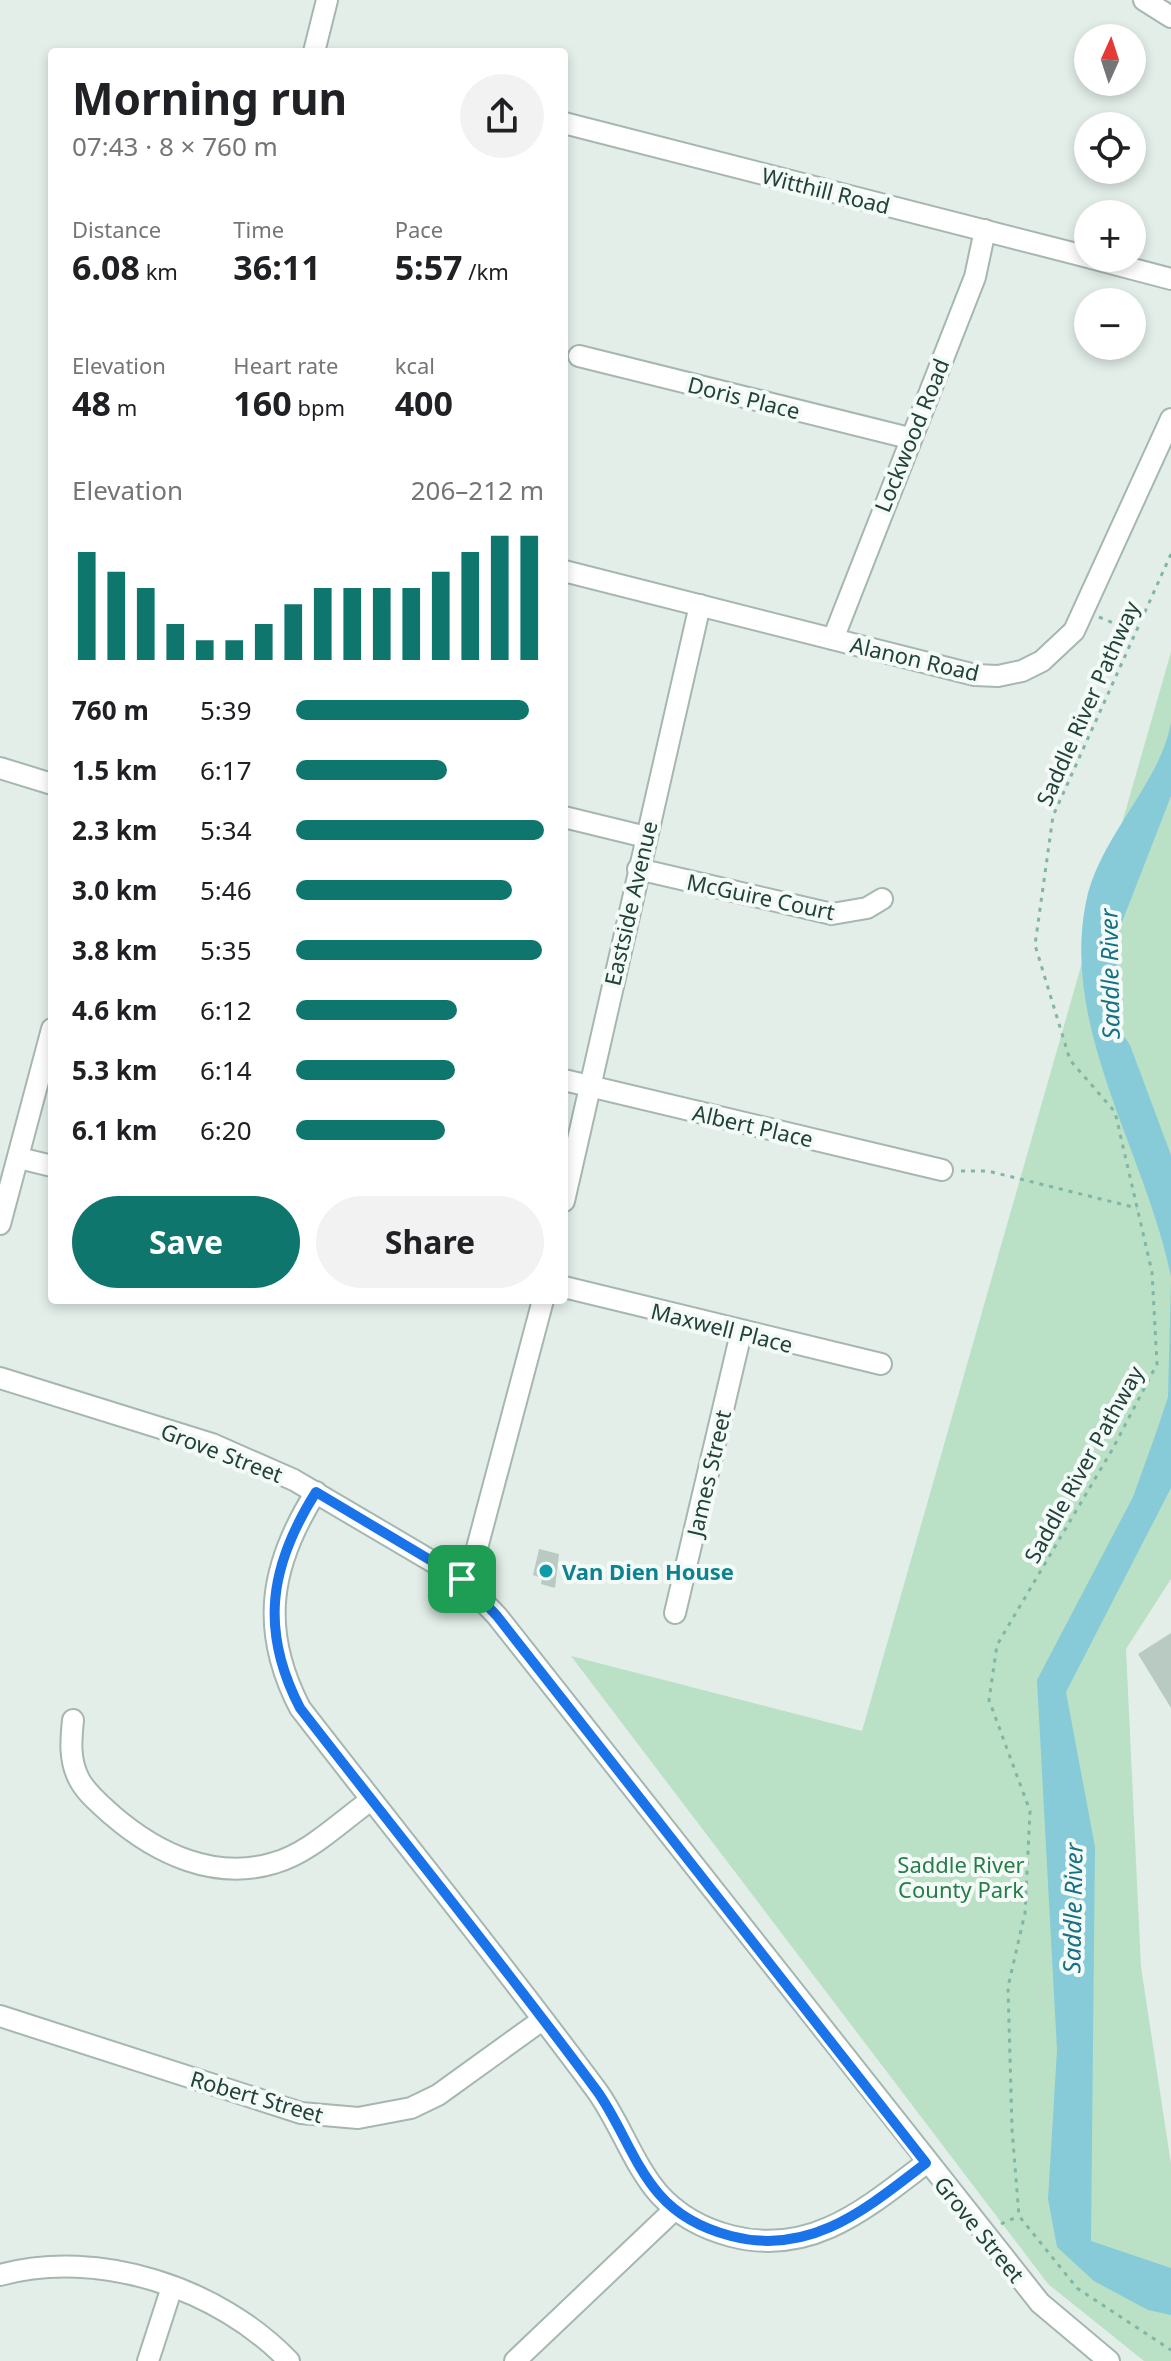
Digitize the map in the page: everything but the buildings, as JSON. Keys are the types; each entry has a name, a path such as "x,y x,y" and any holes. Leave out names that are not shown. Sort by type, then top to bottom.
{"street":[{"path":"315,48 327,0"},
{"path":"1144,0 1171,17"},
{"name":"Witthill Road","path":"568,124 1074,254"},
{"name":"Lockwood Road","path":"833,639 909,438 975,277 985,230"},
{"name":"Witthill Road","path":"1144,272 1171,279"},
{"name":"Doris Place","path":"579,356 909,438"},
{"name":"Alanon Road","path":"568,572 975,675 998,676 1042,661 1074,631 1171,419"},
{"name":"Eastside Avenue","path":"568,1182 700,605"},
{"path":"0,768 48,783"},
{"path":"568,818 646,837"},
{"name":"McGuire Court","path":"638,869 832,914 867,908 882,899"},
{"path":"0,1224 48,1045"},
{"name":"Albert Place","path":"568,1081 942,1170"},
{"path":"19,1158 48,1165"},
{"name":"Maxwell Place","path":"568,1288 741,1333 881,1364"},
{"path":"462,1579 473,1563 542,1304"},
{"name":"James Street","path":"675,1613 741,1333"},
{"name":"Grove Street","path":"0,1378 212,1444 316,1492 462,1579 514,1637 926,2163 1040,2303 1109,2361"},
{"path":"316,1492 286,1545 274,1598 278,1657 300,1708 598,2093 648,2179 675,2209 703,2226 731,2236 761,2241 810,2237 855,2217 926,2163"},
{"path":"73,1720 70,1751 79,1780 100,1804 159,1850 196,1864 226,1869 276,1863 297,1854 371,1800"},
{"name":"Robert Street","path":"0,2016 301,2113 358,2118 411,2108 438,2095 542,2020"},
{"path":"515,2361 675,2209"},
{"path":"0,2275 51,2267 87,2267 172,2287 232,2316 289,2361"},
{"path":"148,2361 172,2287"}],"path":[{"name":"Saddle River Pathway","path":"1171,554 1053,816 1035,945 1070,1060 1115,1112 1152,1272 1157,1364 1112,1450 997,1645 989,1700 1030,1811 1025,1913 1008,1987 1012,2129 1019,2216 1077,2288 1171,2350"},
{"path":"1084,611 1135,632"},
{"path":"942,1170 988,1171 1137,1208"}],"green space":[{"name":"Saddle River County Park","path":"1171,652 1171,1579 1126,1649 1141,1967 1171,2164 1171,2361 1144,2361 1048,2284 571,1656 862,1731"}],"water":[{"name":"Saddle River","path":"1171,722 1171,796 1119,930 1116,1000 1118,1028 1130,1045 1171,1155 1171,1277 1144,1185 1095,1044 1085,997 1081,950 1086,902 1093,878 1103,855 1155,767"},
{"name":"Saddle River","path":"1171,1280 1171,1488 1066,1692 1095,1847 1091,2241 1171,2268 1171,2315 1148,2310 1094,2281 1057,2247 1048,2199 1057,2050 1037,1680 1133,1497 1156,1433 1168,1397"}],"place":[{"name":"Van Dien House","path":"546,1571"}],"route":[{"path":"316,1492 413,1547 462,1579 497,1616 926,2163 855,2217 810,2237 761,2241 731,2236 703,2226 675,2209 648,2179 598,2093 300,1708 278,1657 274,1598 286,1545 316,1492"}]}
